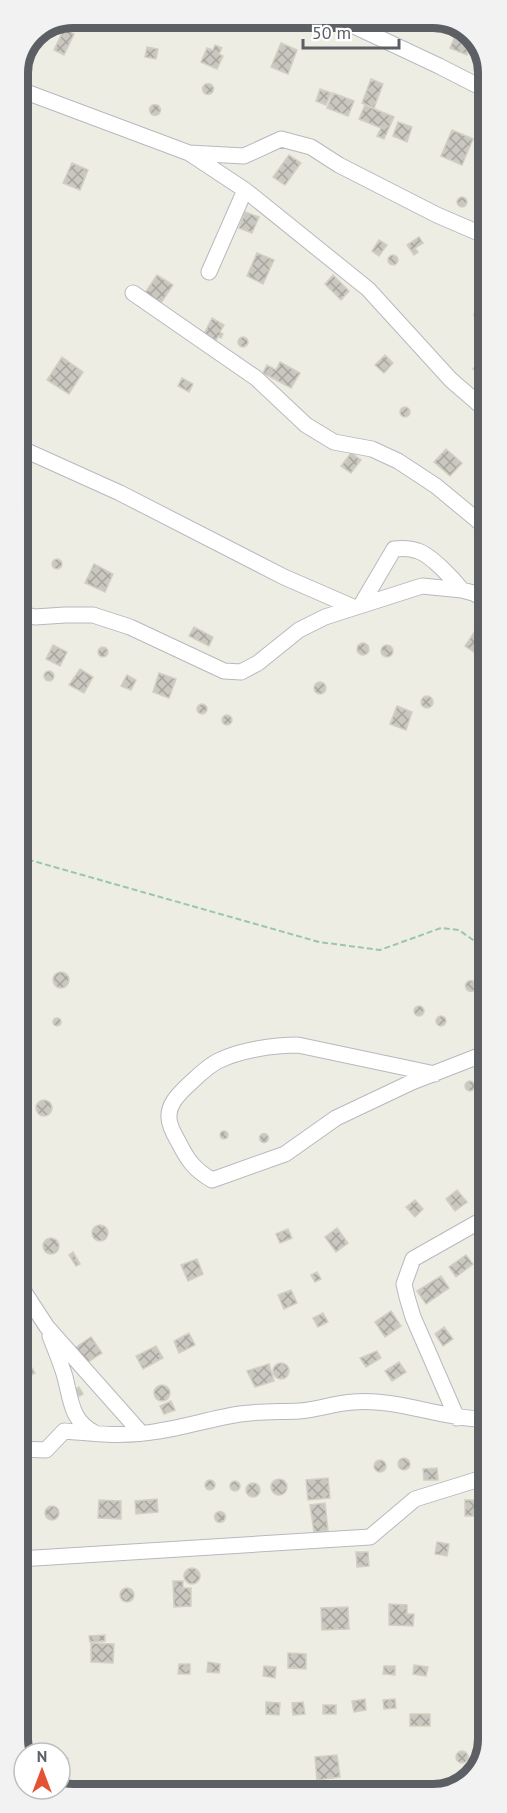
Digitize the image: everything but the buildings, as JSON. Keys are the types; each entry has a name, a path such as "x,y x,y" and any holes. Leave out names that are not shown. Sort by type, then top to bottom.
{"street":[{"path":"360,29 478,86"},
{"path":"29,93 189,153 245,190 368,289 451,380 478,403"},
{"path":"189,153 244,156 281,139 311,147 339,165 437,215 478,233"},
{"path":"209,272 245,190"},
{"path":"133,292 256,378 306,425 334,442 372,449 398,461 436,486 478,521"},
{"path":"29,452 120,493 284,577 357,606"},
{"path":"357,606 394,549 406,548 421,552 451,576 462,591"},
{"path":"29,615 93,615 130,627 224,671 241,672 258,663 299,630 325,617 357,606 422,586 462,591 478,596"},
{"path":"435,1074 298,1046 280,1045 252,1050 218,1061 200,1073 179,1094 170,1105 168,1119 186,1157 198,1172 212,1180 285,1154 336,1118 478,1056"},
{"path":"457,1418 413,1317 404,1284 413,1259 478,1222"},
{"path":"29,1299 47,1327 141,1433"},
{"path":"47,1327 76,1416 82,1425 97,1434"},
{"path":"29,1449 46,1450 64,1431 110,1435 141,1433 241,1414 301,1411 354,1402 384,1403 457,1418 478,1419"},
{"path":"29,1558 370,1537 415,1499 478,1479"}],"path":[{"path":"29,860 319,942 380,950 441,928 459,930 478,944"}]}
